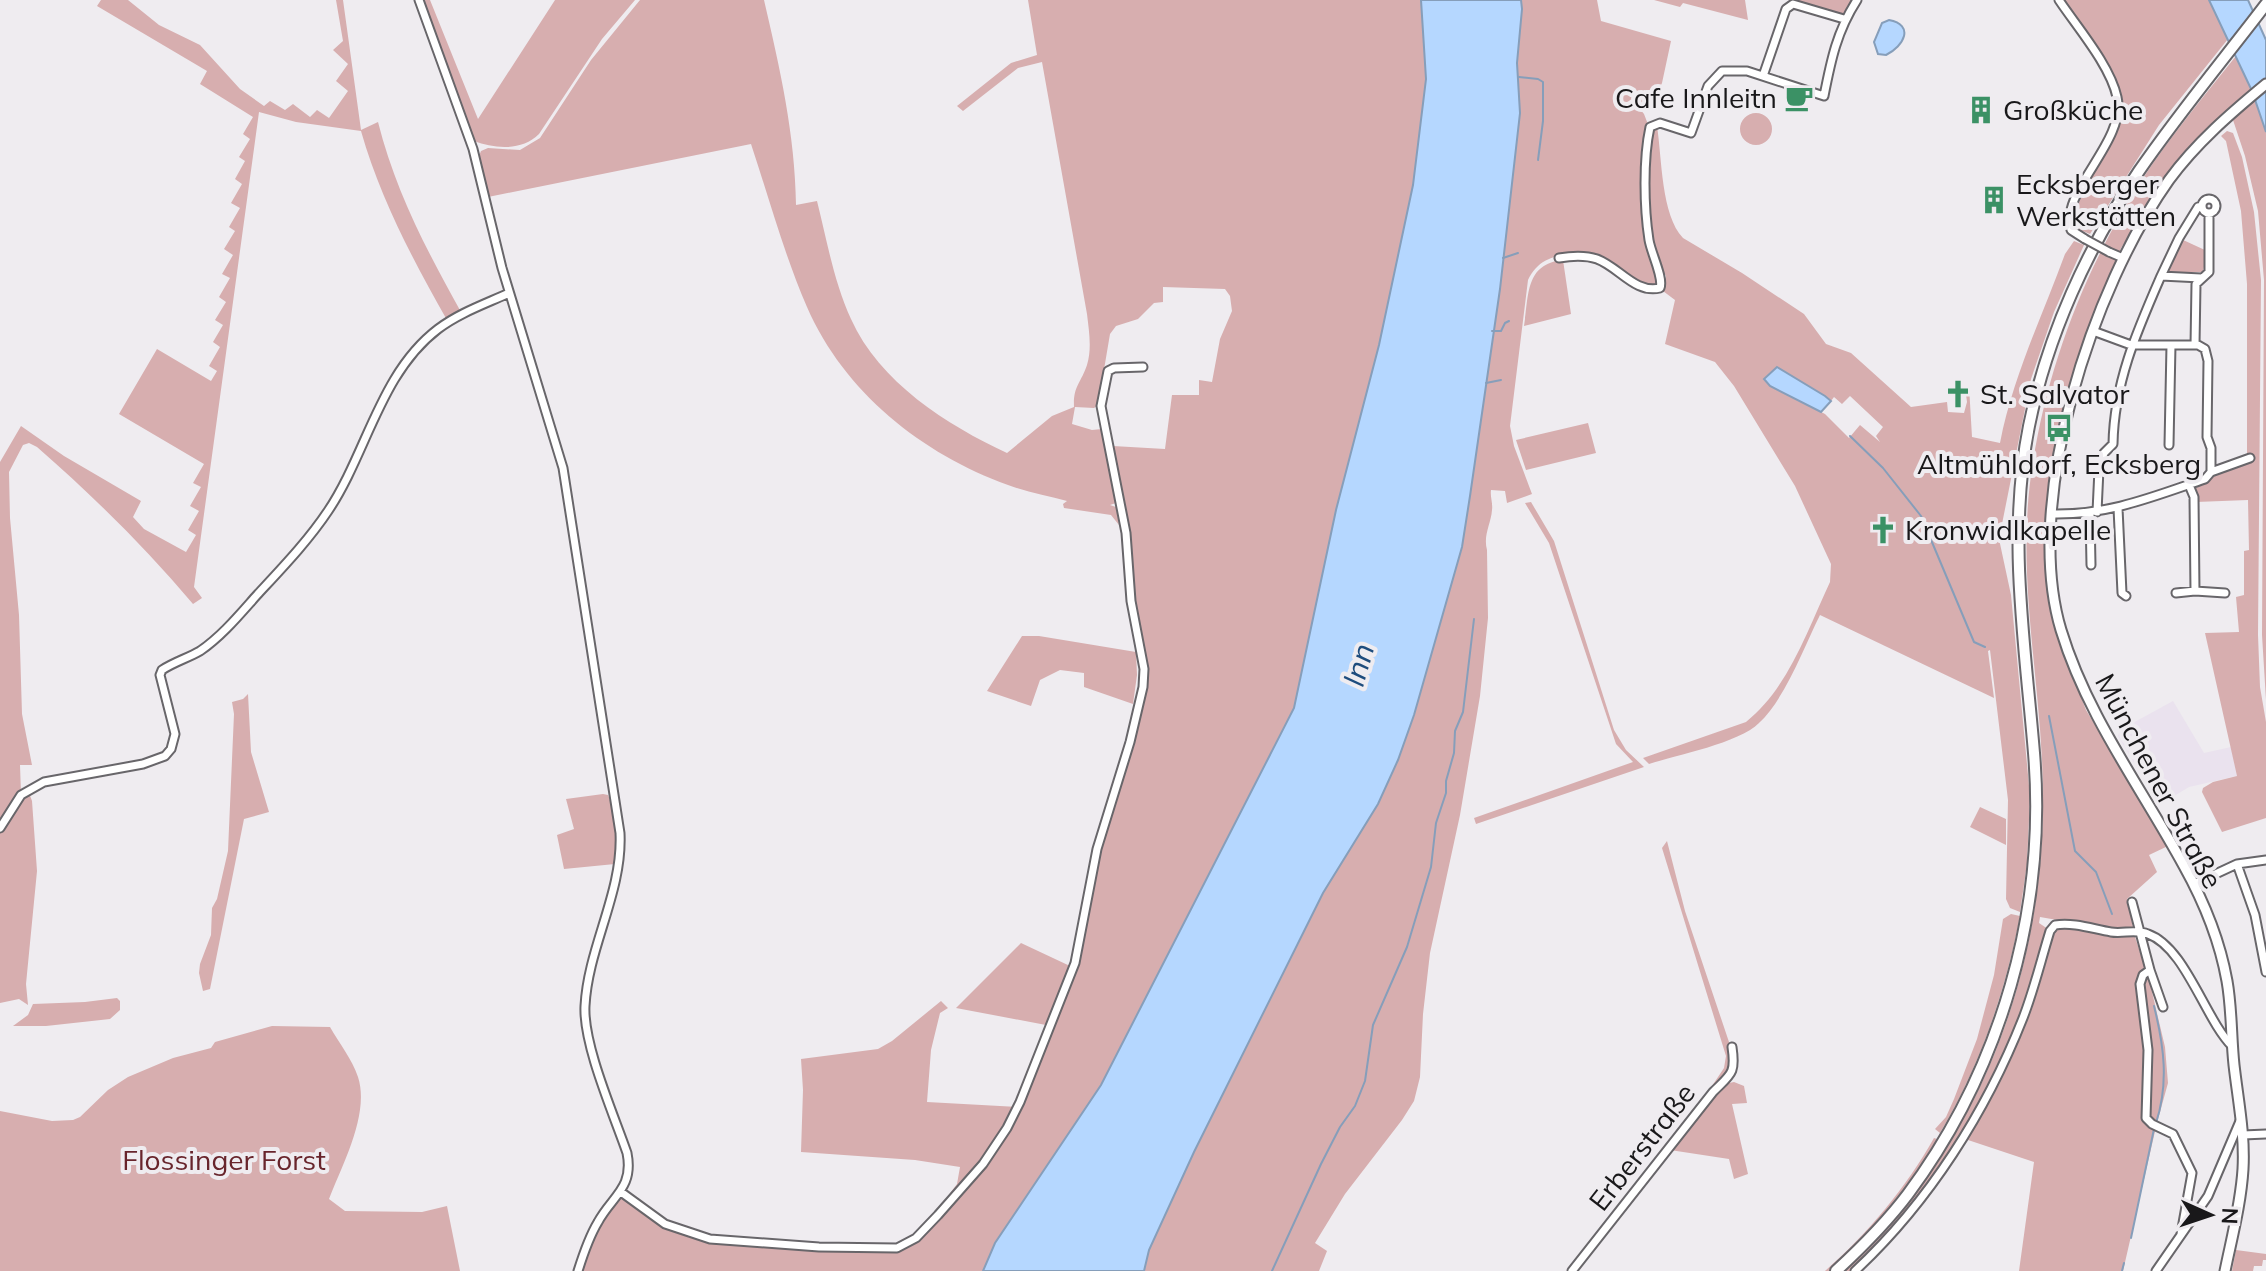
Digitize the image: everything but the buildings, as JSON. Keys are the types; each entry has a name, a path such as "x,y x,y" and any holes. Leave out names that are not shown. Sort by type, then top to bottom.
{"main road":[{"path":"1836,1271 1894,1212 1938,1150 1976,1079 2011,985 2029,900 2036,819 2034,754 2019,611 2017,532 2022,468 2034,401 2052,342 2069,300 2109,221 2166,133 2266,4"}],"street":[{"path":"419,0 473,149 509,293 563,468 620,833 618,869 585,1005 589,1040 629,1160 627,1179 621,1192 600,1218 578,1271"},
{"path":"1559,258 1595,258 1640,286 1653,290 1660,288 1662,282 1648,225 1646,183 1650,127 1660,123 1691,133 1708,86 1722,71 1737,70 1763,76 1824,96 1833,48 1844,19 1857,0"},
{"path":"2059,0 2103,67 2117,97 2112,134 2088,174 2069,219 2071,230 2123,258"},
{"path":"1763,76 1786,9 1793,4 1844,19"},
{"name":"Münchener Straße","path":"2225,1271 2240,1194 2243,1135 2225,972 2194,884 2098,720 2078,679 2056,608 2051,551 2063,438 2093,331 2123,258 2172,177 2234,111 2266,84"},
{"path":"2091,565 2099,469 2104,453 2113,444 2116,399 2131,345 2179,238 2198,207 2207,200 2213,201 2215,209 2209,213"},
{"path":"2195,345 2196,284 2209,272 2209,213 2202,206"},
{"path":"2161,276 2201,278"},
{"path":"0,828 21,795 44,782 143,764 165,756 171,749 175,734 160,675 162,670 200,651 222,632 319,524 346,481 377,412 399,375 427,339 458,316 509,293"},
{"path":"2053,514 2093,513 2118,508 2189,485 2207,478 2211,472 2205,349 2195,345 2131,345 2093,331"},
{"path":"2169,445 2171,345"},
{"path":"621,1192 665,1224 710,1239 819,1247 897,1248 916,1238 938,1215 983,1164 1002,1137 1020,1102 1075,963 1094,861 1139,709 1144,678 1143,659 1131,601 1126,533 1101,398 1108,371 1143,367"},
{"path":"2211,472 2250,458"},
{"path":"2189,485 2194,497 2195,591"},
{"path":"2118,508 2122,593 2126,596"},
{"path":"2176,593 2225,593"},
{"path":"2194,884 2237,864 2266,860"},
{"path":"2237,864 2255,915 2266,972"},
{"path":"2132,902 2163,1007"},
{"path":"1855,1271 1931,1185 1972,1122 2022,1019 2053,926 2063,924 2115,932 2139,931 2159,939 2167,946 2232,1046"},
{"path":"2150,970 2143,975 2140,984 2148,1050 2146,1114 2156,1126 2175,1136 2192,1173 2181,1234"},
{"name":"Erberstraße","path":"1572,1271 1713,1092 1731,1076 1734,1062 1732,1047"},
{"path":"2156,1271 2208,1196 2241,1117"},
{"path":"2243,1135 2266,1134"}],"shaded area":[{"path":"2173,701 2204,753 2231,747 2237,776 2189,787 2159,805 2118,736 2120,730"}],"green space":[{"path":"101,0 128,0 159,25 200,45 240,89 264,106 270,101 285,110 293,104 310,117 317,110 329,118 348,91 336,81 348,64 333,50 343,41 336,0 343,0 361,130 378,122 403,196 461,312 447,320 434,297 388,204 361,131 296,122 259,112 194,587 202,598 193,604 137,542 78,484 37,447 29,443 23,445 9,472 10,518 19,615 22,714 32,765 20,765 21,794 28,790 32,801 37,871 26,984 28,1005 19,999 0,1003 0,462 21,426 64,456 141,501 133,517 144,529 186,552 196,535 188,530 199,511 190,506 201,487 193,483 204,464 119,414 157,349 211,381 217,371 209,366 220,347 213,342 223,325 215,320 226,302 219,297 230,278 222,274 233,255 224,249 235,231 229,227 240,208 231,203 242,184 235,179 245,161 239,157 250,139 243,134 253,117 200,84 207,71 97,6"},
{"path":"421,0 430,0 478,119 555,0 635,0 602,39 539,134 525,143 508,147 474,141"},
{"path":"640,0 764,0 790,127 796,205 817,201 835,276 863,342 897,382 917,399 961,429 1007,453 1052,416 1074,407 1090,346 1042,62 1018,68 963,111 957,106 1011,63 1037,55 1028,0 1421,0 1426,79 1413,185 1379,345 1336,510 1294,708 1101,1085 995,1243 983,1271 578,1271 595,1228 621,1192 675,1229 709,1241 835,1251 891,1250 912,1244 952,1198 948,1196 957,1184 960,1167 915,1160 801,1152 801,1059 878,1049 941,1001 948,1008 940,1013 931,1050 927,1102 1018,1107 1072,979 1094,862 1130,742 1142,675 1131,619 1125,510 1113,446 1165,449 1172,395 1199,395 1199,380 1212,382 1220,339 1232,311 1230,296 1225,289 1163,287 1163,302 1154,303 1138,319 1116,326 1110,334 1098,405 1094,408 1075,407 1072,424 1092,430 1102,429 1116,503 1110,505 1116,507 1119,525 1111,515 1064,508 1063,504 1067,501 1015,487 976,472 916,437 889,416 842,366 807,307 751,144 488,197 479,156 481,151 488,148 520,150 540,138 591,60"},
{"path":"1521,0 1597,0 1601,21 1671,41 1662,83 1653,104 1644,105 1634,96 1631,98 1644,114 1649,127 1647,241 1659,285 1646,285 1613,266 1589,258 1565,255 1544,262 1528,280 1510,426 1532,494 1507,503 1505,491 1491,490 1492,510 1486,539 1488,618 1480,696 1460,815 1430,953 1420,1077 1414,1101 1345,1194 1315,1243 1327,1251 1319,1271 1144,1271 1149,1250 1194,1152 1323,893 1378,804 1414,715 1462,547 1470,496 1500,289 1520,113 1517,63"},
{"path":"1654,0 1745,0 1748,20 1683,3 1680,7"},
{"path":"1791,0 1854,0 1845,15"},
{"path":"2063,0 2209,0 2228,39 2159,125 2090,234 2075,228 2075,217 2084,192 2114,139 2121,116 2120,96"},
{"path":"2236,56 2252,91 2231,109 2141,217 2121,248 2064,414 2047,560 2051,610 2086,710 2168,846 2149,855 2157,872 2127,899 2133,927 2120,931 2040,917 2039,923 2048,929 2021,1017 1971,1120 1904,1214 1852,1271 1844,1271 1904,1208 1946,1149 1998,1045 2016,991 2030,935 2039,877 2043,819 2042,760 2027,574 2028,500 2040,424 2060,350 2104,244 2154,162"},
{"path":"2252,101 2256,102 2266,132 2266,700 2262,635 2264,280 2258,211 2233,120"},
{"path":"1756,113 1767,118 1772,129 1767,140 1756,145 1745,140 1740,129 1745,118"},
{"path":"1657,126 1666,201 1683,238 1804,314 1826,344 1851,353 1911,407 1947,402 1948,412 1964,413 1967,402 1965,387 1969,386 1972,437 2000,443 2020,370 2065,254 2074,241 2084,245 2054,312 2031,379 1999,539 2011,595 2030,796 2027,864 2020,912 2010,908 2006,899 2008,800 1990,650 1994,698 1820,615 1786,687 1759,723 1737,737 1707,748 1649,764 1643,758 1746,722 1761,708 1785,676 1805,638 1830,582 1831,564 1795,486 1734,386 1715,362 1665,344 1675,300 1663,291 1666,276 1658,260 1649,224 1647,186 1651,131","holes":["1777,367 1831,401 1834,397 1842,404 1850,396 1883,427 1876,436 1880,442 1860,425 1849,438 1825,414 1770,386"]},
{"path":"2227,131 2233,133 2242,157 2254,212 2261,280 2258,635 2260,687 2266,722 2266,818 2222,832 2202,792 2203,788 2237,776 2205,633 2239,632 2236,597 2244,595 2244,551 2249,550 2248,500 2196,502 2196,488 2213,475 2247,463 2247,284 2241,211 2226,141 2221,136"},
{"path":"2181,239 2207,251 2203,272 2165,272"},
{"path":"1563,260 1571,314 1524,326 1535,274 1551,263"},
{"path":"1588,423 1596,453 1526,470 1516,440"},
{"path":"1531,502 1554,541 1614,730 1626,750 1644,767 1476,824 1474,818 1633,762 1616,744 1549,543 1525,503"},
{"path":"1022,636 1136,652 1133,704 1084,687 1084,673 1060,670 1040,680 1031,706 987,691"},
{"path":"248,694 251,752 269,812 244,819 210,989 203,991 200,964 211,935 212,908 228,851 232,702"},
{"path":"608,795 610,800 617,833 615,864 564,869 557,835 574,829 566,799"},
{"path":"1980,807 2006,819 2006,845 1970,827"},
{"path":"1667,841 1685,911 1730,1045 1730,1069 1696,1110 1724,1068 1726,1056 1662,848"},
{"path":"2011,914 2020,916 1999,1001 1967,1082 1940,1133 1935,1129 1946,1117 1977,1039 1994,975 2003,919"},
{"path":"2060,926 2134,934 2146,970 2142,974 2144,1114 2156,1127 2123,1271 2019,1271 2034,1162 1965,1139 1995,1085 2052,931"},
{"path":"1021,943 1070,966 1046,1025 956,1008"},
{"path":"2148,975 2165,1047 2168,1083 2157,1123 2151,1120 2148,1112 2142,979"},
{"path":"117,998 120,1010 110,1019 13,1026 28,1015 33,1004"},
{"name":"Flossinger Forst","path":"272,1026 330,1027 358,1077 361,1091 358,1123 329,1199 345,1211 422,1212 447,1206 460,1271 0,1271 0,1111 52,1121 73,1120 128,1077 173,1058 211,1048 215,1042"},
{"path":"1734,1082 1744,1086 1747,1103 1732,1104 1748,1174 1734,1179 1729,1159 1670,1150 1724,1084"},
{"path":"1934,1138 1937,1139 1926,1157 1888,1209 1830,1271 1825,1271 1885,1209"},
{"path":"2236,1250 2266,1254 2266,1260 2263,1260 2262,1266 2254,1266 2253,1271 2232,1271"}],"water":[{"name":"Inn","path":"1421,0 1521,0 1522,9 1517,63 1520,113 1500,289 1470,496 1462,547 1414,715 1378,804 1323,893 1194,1152 1149,1250 1144,1271 983,1271 995,1243 1101,1085 1294,708 1336,510 1379,345 1413,185 1426,79"},
{"path":"2209,0 2248,0 2266,40 2266,132 2252,91"},
{"path":"1889,20 1902,26 1904,36 1892,51 1886,55 1878,54 1874,42 1882,23"},
{"path":"1777,367 1831,401 1821,412 1770,386 1764,379"}],"waterway":[{"path":"1519,77 1543,82 1543,121 1538,160"},
{"path":"1503,258 1518,253"},
{"path":"1492,331 1501,331 1509,321"},
{"path":"1486,383 1501,380"},
{"path":"1850,436 1883,468 1921,516 1974,642 1985,647"},
{"path":"1272,1271 1321,1164 1355,1106 1365,1081 1373,1025 1407,947 1431,867 1436,823 1446,793 1455,731 1463,712 1474,619"},
{"path":"2049,716 2075,851 2096,872 2112,914"},
{"path":"2154,1006 2164,1064 2163,1093 2156,1123"},
{"path":"2131,1238 2154,1129"},
{"path":"2122,1271 2124,1263"}],"place":[{"name":"Cafe Innleitn","path":"1799,98"},
{"name":"Großküche","path":"1981,110"},
{"name":"Ecksberger Werkstätten","path":"1994,200"},
{"name":"St. Salvator","path":"1958,394"},
{"name":"Altmühldorf, Ecksberg","path":"2059,428"},
{"name":"Kronwidlkapelle","path":"1883,530"}]}
